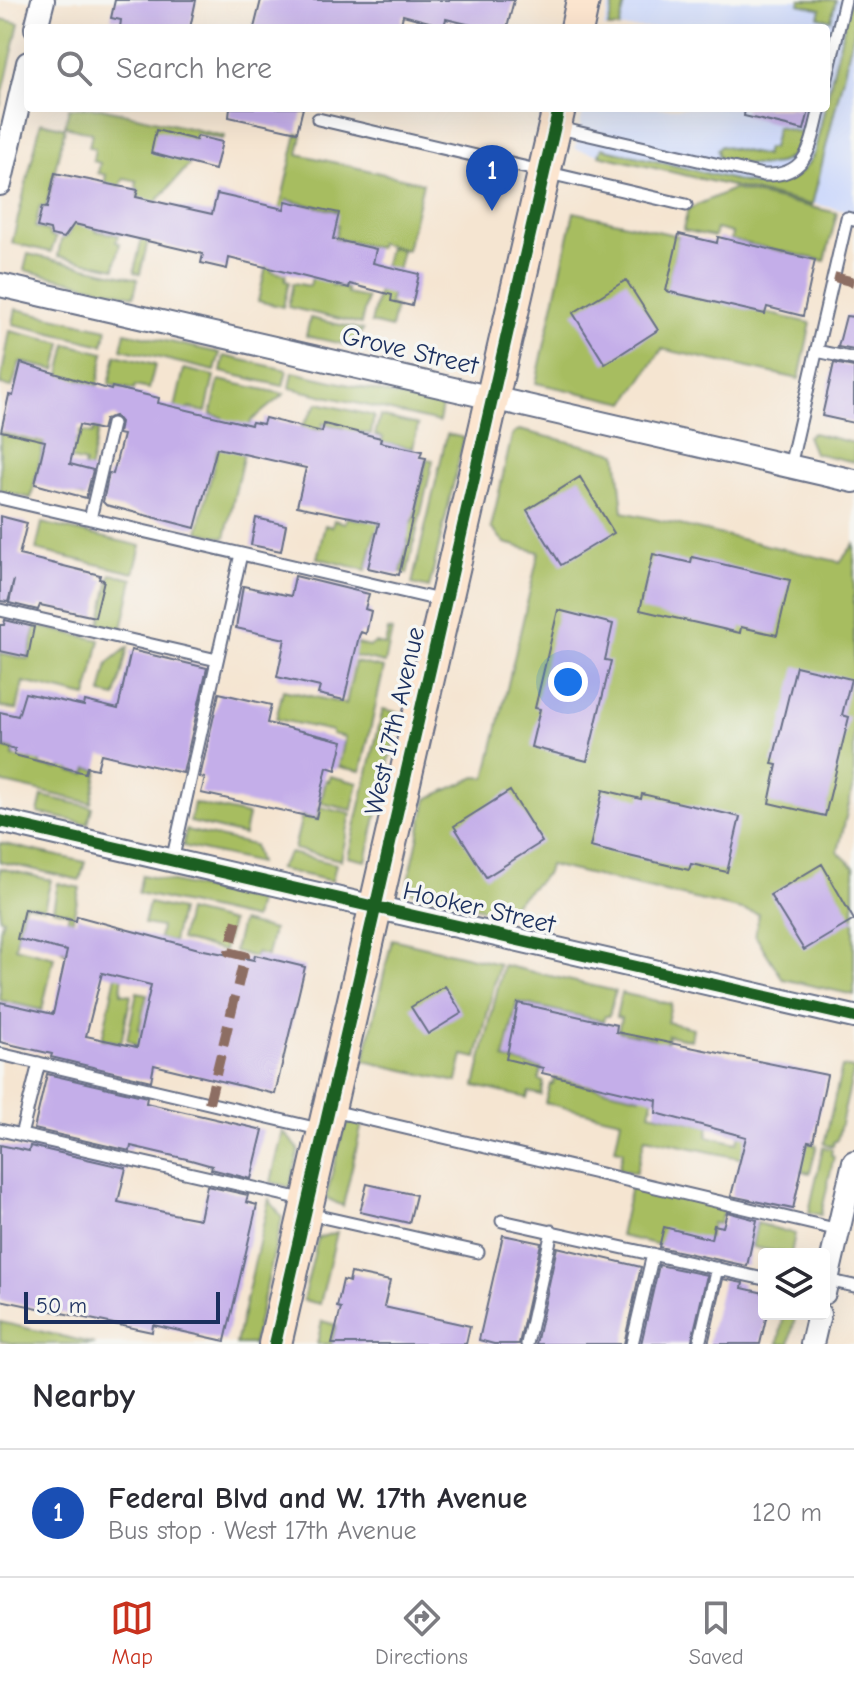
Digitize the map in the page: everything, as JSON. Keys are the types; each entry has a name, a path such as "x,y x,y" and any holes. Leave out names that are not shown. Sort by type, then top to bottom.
{"street":[{"path":"37,24 43,0"},
{"path":"578,24 583,0"},
{"path":"0,184 24,80"},
{"name":"West 17th Avenue","path":"275,1344 557,117"},
{"name":"Grove Street","path":"0,285 854,481"},
{"name":"Hooker Street","path":"0,821 854,1017"},
{"path":"830,1268 854,1162"},
{"path":"812,1344 818,1320"}],"lane":[{"path":"830,65 845,0"},
{"path":"557,117 699,160 776,176 789,172 808,153 819,112"},
{"path":"318,119 686,205"},
{"path":"790,466 847,218 854,220"},
{"path":"817,351 854,359"},
{"path":"90,519 112,424"},
{"path":"0,498 445,602"},
{"path":"172,861 241,554"},
{"path":"0,610 217,660"},
{"path":"0,1054 839,1230"},
{"path":"21,1135 39,1063"},
{"path":"0,1130 478,1252"},
{"path":"502,1221 758,1278"},
{"path":"527,1344 552,1231"},
{"path":"632,1344 653,1254"},
{"path":"699,1344 717,1268"},
{"path":"830,1288 854,1286"}],"shaded area":[{"path":"611,0 854,0 854,213 575,149 583,112 830,112 830,24 605,24"}],"green space":[{"path":"615,0 626,0 620,24 609,24"},
{"path":"800,0 836,0 831,20 819,17 821,9 799,4"},
{"path":"850,0 854,0 854,31 812,205 599,155 602,148 763,187 780,185 804,168 814,154 824,112 830,112 830,86"},
{"path":"1,19 19,23 0,106 0,24"},
{"path":"68,112 119,112 224,136 223,139 196,133 189,165 158,200 140,274 134,272 144,229 131,226 139,190 136,188 137,181 124,178 118,189 104,186 106,175 98,173 100,163 93,161 95,148 89,147 92,133 65,126"},
{"path":"41,122 65,128 46,207 40,206 35,227 48,231 50,236 56,238 51,252 12,243"},
{"path":"777,127 806,134 790,157 769,165 719,158 717,149 721,146 765,156 767,148 772,148"},
{"path":"297,134 302,135 298,154 423,183 407,250 379,243 378,248 335,238 338,225 333,224 336,211 287,200 271,271 286,275 285,281 289,282 283,307 258,301"},
{"path":"733,189 837,213 825,261 731,240 732,233 716,229 714,237 683,230 688,209"},
{"path":"574,212 679,236 667,291 811,323 799,379 662,349 626,403 536,383"},
{"path":"73,216 98,222 96,231 118,235 116,242 120,243 115,268 58,256 61,240 69,235"},
{"path":"321,239 341,241 331,285 347,289 347,294 367,298 361,324 288,307 293,283 310,286"},
{"path":"389,247 402,250 389,305 396,307 391,328 371,323"},
{"path":"28,254 138,279 134,296 24,270"},
{"path":"16,309 107,329 103,345 13,324"},
{"path":"310,318 363,330 351,346 306,336"},
{"path":"10,331 62,343 56,370 20,362 12,387 0,385"},
{"path":"125,332 220,353 215,371 121,349"},
{"path":"67,344 104,353 97,387 79,380 50,419"},
{"path":"116,355 155,365 149,389 135,386 134,390 109,384"},
{"path":"224,356 287,370 283,386 221,372"},
{"path":"184,369 214,376 206,412 175,408"},
{"path":"293,372 442,406 439,422 290,388"},
{"path":"219,380 284,394 251,421 225,538 198,532 223,426 220,424 222,417 211,415"},
{"path":"318,403 374,416 371,434 361,432 359,440 342,436 343,428 323,423 322,430 314,429 306,463 299,431"},
{"path":"380,416 418,425 413,448 382,443 383,437 375,435"},
{"path":"96,418 101,419 83,497 78,495 85,463 60,457 73,440 78,440 81,431 93,434"},
{"path":"519,430 617,453 623,512 840,562 854,544 854,782 838,852 854,867 854,995 783,979 755,935 759,914 549,865 547,873 503,914 412,892 408,883 427,799 476,777 486,778 539,552 505,543 491,528 512,435"},
{"path":"0,433 44,443 31,498 0,491"},
{"path":"813,433 854,443 854,462 814,453 807,436"},
{"path":"447,434 464,438 429,588 412,584"},
{"path":"427,459 433,460 407,574 401,572 408,540 375,532 366,570 317,558 325,525 332,527 334,520 345,523 347,517 367,521 370,510 413,522"},
{"path":"42,523 141,546 134,573 36,550"},
{"path":"111,574 133,579 122,629 100,624"},
{"path":"36,626 100,640 87,697 23,682 17,710 0,707 0,653 28,659"},
{"path":"388,630 392,631 385,663 352,656 355,643 369,647 375,643 385,645"},
{"path":"128,647 116,697 101,694 108,663"},
{"path":"355,662 384,668 361,771 339,767 345,737 332,734 332,731 276,719 283,690 346,704"},
{"path":"383,709 400,713 366,861 348,857"},
{"path":"0,746 14,750 13,757 31,761 33,756 41,758 40,765 57,769 71,765 70,771 86,774 88,768 98,770 91,803 0,782"},
{"path":"330,776 358,783 352,810 321,803 326,780 329,781"},
{"path":"42,796 92,807 88,824 38,813"},
{"path":"194,803 248,815 244,835 190,822"},
{"path":"320,807 351,814 341,860 294,849 302,816 317,820"},
{"path":"186,830 254,845 259,863 183,846"},
{"path":"0,843 85,862 80,880 0,862"},
{"path":"290,853 336,864 332,881 278,869"},
{"path":"0,868 51,880 44,908 25,904 15,947 54,957 42,1010 0,1000 0,930 3,919 0,918"},
{"path":"142,875 258,901 254,919 138,893"},
{"path":"58,883 80,888 65,952 61,950 69,913 53,909"},
{"path":"149,903 180,910 173,942 159,939 161,927 144,924"},
{"path":"187,911 231,922 224,951 180,940"},
{"path":"241,922 273,930 267,956 256,953 254,957 234,951"},
{"path":"392,939 499,964 477,1058 463,1055 457,1082 364,1061"},
{"path":"503,965 615,991 609,1016 605,1016 603,1021 517,1002 504,1059 542,1068 539,1080 544,1082 541,1095 529,1092 527,1098 475,1086"},
{"path":"117,970 123,972 121,993 131,995 121,1043 102,1039"},
{"path":"137,992 147,994 139,1029 155,1033 151,1053 134,1049 135,1045 127,1039"},
{"path":"621,993 671,1004 667,1022 693,1028 691,1040 668,1035 650,1113 709,1126 707,1136 737,1143 743,1127 817,1145 810,1173 645,1138 636,1173 619,1169 623,1151 615,1149 621,1120 545,1103 554,1078 640,1097 654,1039 618,1031 621,1018 616,1017"},
{"path":"842,1067 854,1069 837,1141 833,1146 824,1144"},
{"path":"350,1121 362,1124 343,1206 326,1198 343,1130"},
{"path":"283,1131 299,1150 290,1187 271,1182"},
{"path":"823,1147 832,1149 831,1155 834,1156 821,1215 809,1212"},
{"path":"631,1186 725,1207 719,1224 712,1223 706,1250 717,1258 620,1236"},
{"path":"269,1199 282,1218 253,1344 236,1344"},
{"path":"757,1223 795,1234 792,1248 752,1247"},
{"path":"337,1232 320,1304 303,1300 318,1238"},
{"path":"783,1320 795,1320 789,1344 778,1344"},
{"path":"322,1321 336,1325 332,1344 317,1344"},
{"path":"0,1322 95,1344 15,1344 0,1341"}],"building":[{"path":"115,0 196,0 191,24 120,24 121,20 111,18"},
{"path":"261,0 514,0 508,24 467,24 446,19 445,24 437,24 403,15 401,24 255,24"},
{"path":"230,112 302,112 297,132 229,117"},
{"path":"744,112 809,112 804,130 744,116"},
{"path":"156,130 196,140 197,136 222,142 215,170 151,153"},
{"path":"55,173 138,190 136,197 212,214 217,194 284,209 286,201 339,213 333,239 376,249 373,263 419,274 412,306 391,301 392,295 350,284 349,288 229,258 227,269 201,263 203,254 74,224 64,238 51,235 50,230 37,227 42,207 47,208"},
{"path":"679,234 717,243 718,237 815,260 803,316 767,307 765,314 666,291"},
{"path":"626,280 658,330 605,364 573,313"},
{"path":"846,316 854,317 854,350 838,347"},
{"path":"21,363 111,390 112,387 159,398 158,403 251,425 252,422 263,424 265,418 322,432 324,424 381,438 380,442 422,451 420,457 426,458 399,575 368,568 379,523 297,506 306,468 217,448 195,528 106,505 103,502 109,473 113,474 123,435 118,434 120,422 115,416 105,419 102,430 79,425 70,464 93,470 86,498 35,484 45,441 1,431 9,395 13,396"},
{"path":"834,363 854,367 854,423 822,416"},
{"path":"580,477 614,533 561,565 527,510"},
{"path":"0,516 27,523 19,555 100,575 99,579 104,580 95,617 40,605 38,610 9,603 14,580 8,602 0,601"},
{"path":"256,518 286,525 281,551 251,545"},
{"path":"653,554 691,563 692,557 790,580 777,635 741,627 740,633 640,610"},
{"path":"295,576 369,594 365,609 371,611 366,634 361,632 359,636 344,700 318,694 320,687 277,677 285,639 236,628 243,586 291,596"},
{"path":"558,610 613,624 605,660 611,661 587,761 531,747 540,709 535,708"},
{"path":"5,620 34,627 28,657 0,651 0,625 4,625"},
{"path":"131,650 207,668 183,773 101,754 97,769 87,767 85,773 14,755 15,749 0,745 0,712 18,716 25,693 84,706 85,701 118,709"},
{"path":"796,666 851,679 842,715 849,717 825,816 769,803 777,765 772,764"},
{"path":"219,693 271,705 267,723 343,741 336,770 327,767 316,818 201,793 205,778 200,777"},
{"path":"603,790 641,799 642,794 740,817 727,872 691,864 689,870 590,847"},
{"path":"510,791 542,842 486,877 454,826"},
{"path":"822,864 854,920 804,950 770,895"},
{"path":"24,909 76,921 77,916 199,949 254,960 255,955 305,967 275,1094 154,1065 151,1081 0,1042 0,1002 53,1014 67,951 17,939","holes":["102,973 151,985 137,1047 86,1036"]},
{"path":"445,986 462,1013 428,1034 411,1007"},
{"path":"518,1003 617,1025 616,1032 827,1075 813,1142 808,1141 793,1209 731,1196 746,1137 656,1113 657,1100 542,1073 543,1068 506,1059"},
{"path":"47,1074 147,1097 146,1103 263,1130 251,1179 211,1169 212,1166 191,1160 131,1146 130,1151 34,1129"},
{"path":"0,1145 29,1151 30,1146 126,1168 118,1202 173,1214 200,1219 207,1186 248,1195 246,1202 257,1205 225,1341 153,1325 152,1332 0,1300"},
{"path":"367,1184 416,1195 409,1223 360,1212"},
{"path":"727,1212 757,1220 747,1266 659,1247 664,1227 711,1239 714,1225 723,1227"},
{"path":"503,1235 541,1243 519,1344 494,1344 479,1340"},
{"path":"557,1247 641,1267 624,1344 536,1344"},
{"path":"659,1265 707,1275 691,1344 641,1344"},
{"path":"351,1273 390,1281 384,1307 470,1326 466,1344 332,1344 341,1308 337,1307 343,1280 349,1282"},
{"path":"723,1279 743,1283 742,1288 758,1292 758,1320 766,1320 760,1344 708,1344"}],"marked path":[{"path":"834,277 854,282"},
{"path":"209,1103 245,956 229,952 237,920"}],"cycle path":[{"path":"275,1344 558,112"},
{"path":"0,821 854,1017"}],"place":[{"name":"Federal Blvd and W. 17th Avenue","path":"492,211"}]}
